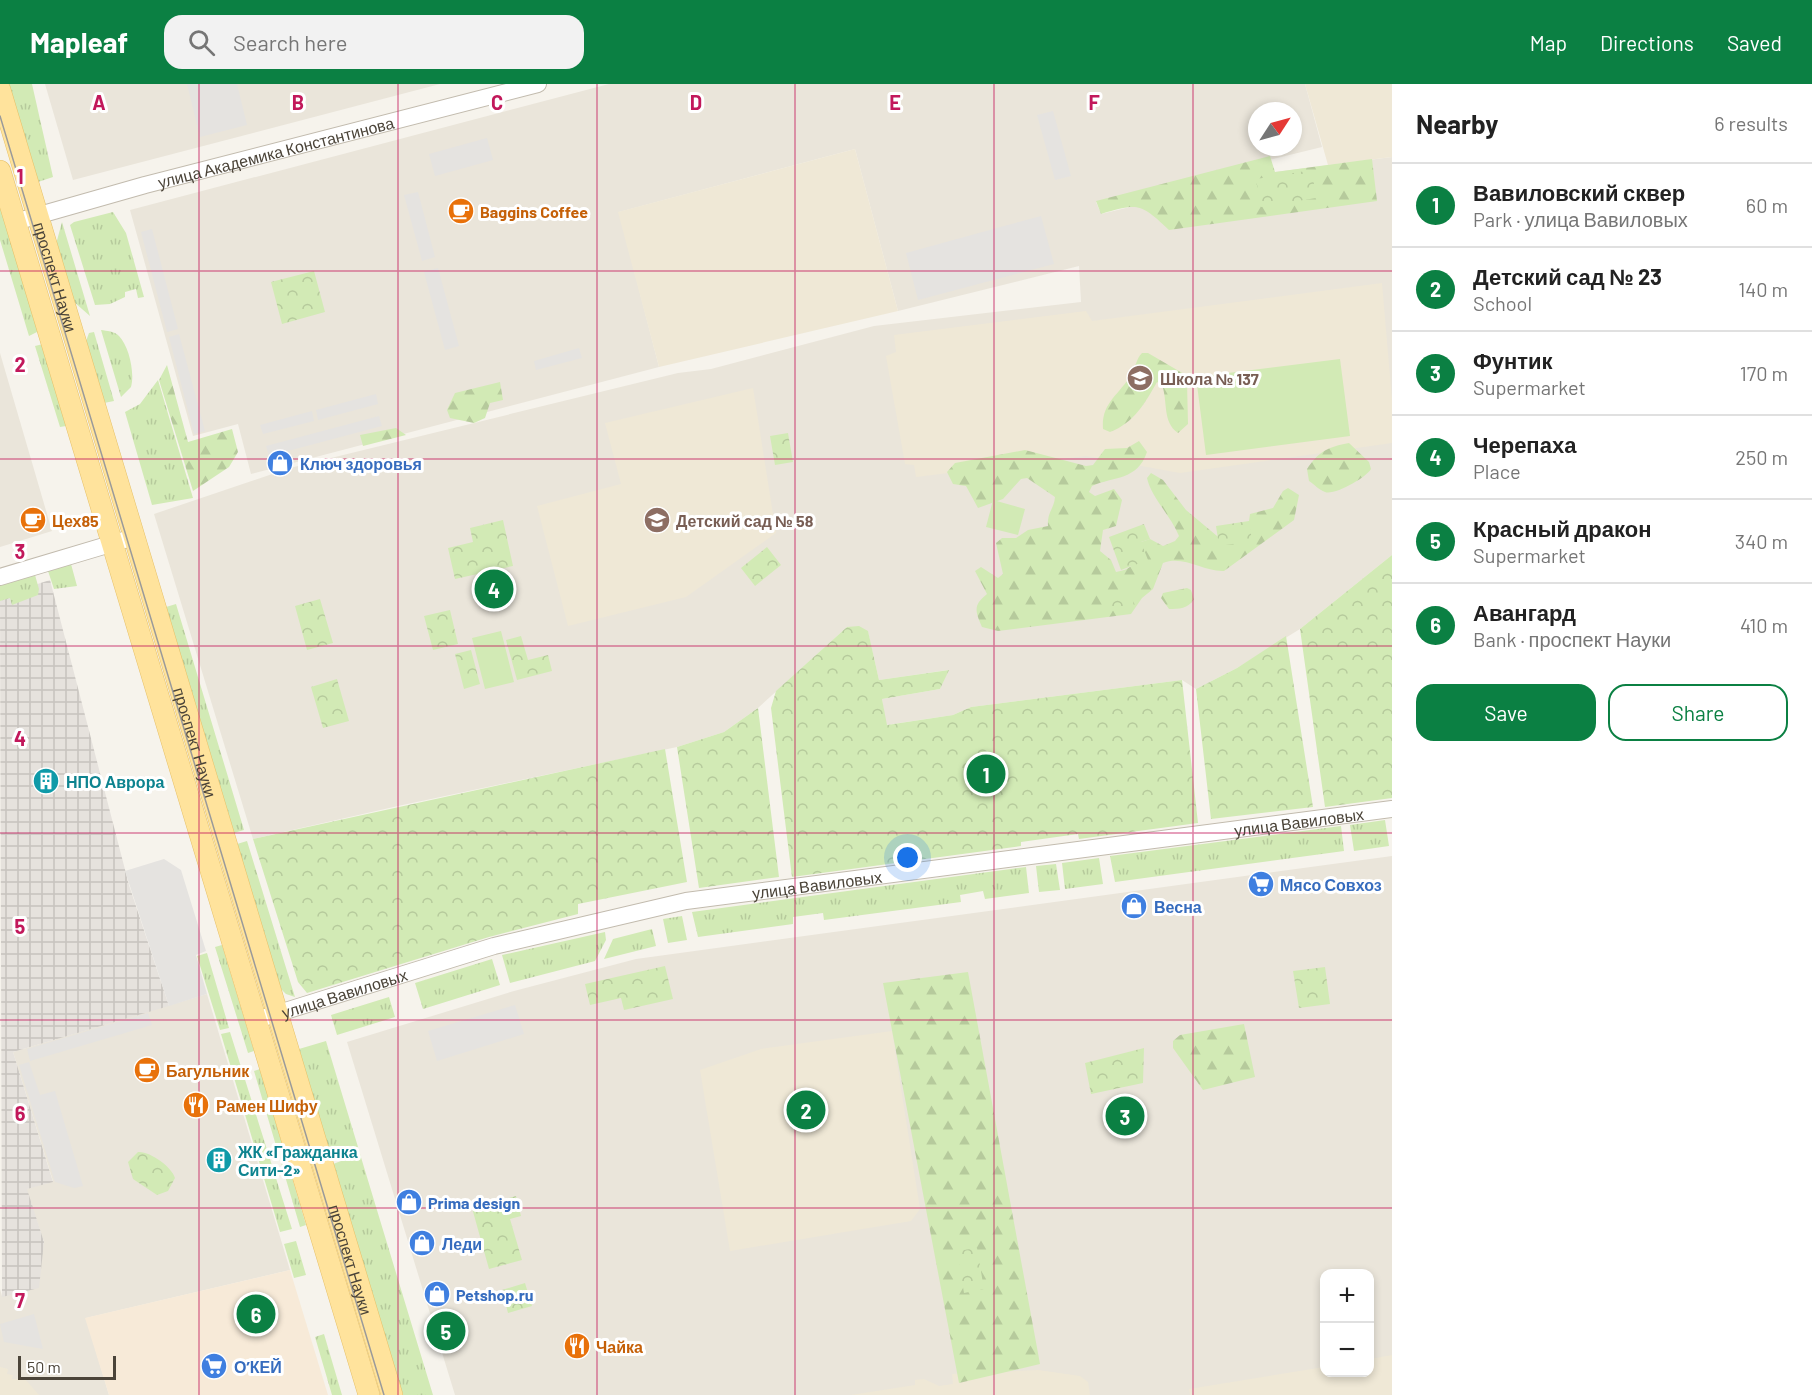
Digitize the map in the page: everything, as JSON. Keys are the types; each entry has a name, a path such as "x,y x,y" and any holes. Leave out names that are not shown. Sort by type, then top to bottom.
{"main road":[{"name":"проспект Науки","path":"0,90 392,1395"},
{"name":"проспект Науки","path":"0,171 254,1020 369,1395"}],"street":[{"name":"улица Академика Константинова","path":"15,222 145,185 538,84"},
{"path":"0,577 134,537"},
{"name":"улица Вавиловых","path":"254,1020 494,946 686,902 1392,809"}],"shaded area":[{"path":"45,84 440,84 73,180"},
{"path":"187,84 237,84 247,125 200,137"},
{"path":"609,84 1305,84 1322,147 1302,152 1302,102 1248,102 1248,156 1285,156 1096,202 1101,214 1275,172 1392,157 1392,555 1300,629 1237,668 1196,689 1182,680 971,707 953,715 886,725 882,699 940,689 948,670 879,680 868,632 847,627 758,708 724,732 677,747 253,839 154,514 290,468 678,373 711,369 874,326 1081,302 1079,266 898,311 855,149 619,212 659,367 251,474 238,424 193,436 130,210"},
{"path":"1305,84 1392,84 1392,157 1328,165"},
{"path":"1053,111 1071,176 1055,180 1037,115"},
{"path":"487,138 493,160 435,176 429,154"},
{"path":"855,149 898,311 659,367 618,212"},
{"path":"418,192 435,257 422,261 404,195"},
{"path":"1041,216 1054,264 918,300 906,253"},
{"path":"152,229 178,329 167,332 141,232"},
{"path":"438,268 459,346 445,350 424,272"},
{"name":"Школа № 137","path":"1382,283 1392,400 1392,443 1180,473 1086,456 916,477 914,465 905,464 886,356 896,352 894,335 1086,311 1092,321"},
{"path":"179,334 205,431 194,434 169,337"},
{"path":"579,348 582,358 536,370 534,361"},
{"path":"0,353 52,531 0,547"},
{"name":"Детский сад № 58","path":"753,388 776,533 686,597 568,626 537,506 621,484 605,423"},
{"path":"376,394 378,404 318,420 316,410"},
{"path":"312,411 314,421 263,434 260,425"},
{"path":"379,416 382,426 269,456 266,446"},
{"path":"50,580 129,885 169,1006 13,1052 53,1182 27,1189 44,1242 39,1288 2,1297 0,596"},
{"path":"1392,856 1392,1395 455,1395 347,1042 514,991 636,959"},
{"path":"164,859 181,870 206,951 196,955 207,994 169,1006 125,871"},
{"path":"207,994 290,1270 86,1318 109,1395 0,1395 0,1289 2,1296 44,1242 26,1189 53,1181 13,1052"},
{"path":"515,1005 524,1034 437,1061 428,1031"},
{"path":"148,1013 152,1025 30,1061 27,1049"},
{"path":"892,1031 920,1209 911,1221 730,1251 700,1070 761,1049"},
{"path":"29,1062 40,1095 55,1091 83,1186 74,1188 55,1182 19,1065"},
{"name":"О’КЕЙ","path":"290,1270 328,1395 109,1395 85,1318"},
{"path":"34,1314 43,1349 4,1342 0,1324"},
{"path":"1392,1355 1392,1395 1190,1395 1189,1389 1320,1368 1320,1377 1374,1377 1374,1358"},
{"path":"0,1367 8,1369 7,1374 13,1375 12,1379 25,1379 39,1395 0,1395"},
{"path":"1038,1370 1080,1376 1088,1382 1090,1395 851,1395 915,1385 915,1380 924,1379 939,1386 953,1384 952,1374"}],"green space":[{"path":"8,84 32,84 53,177 38,182"},
{"path":"1270,156 1275,172 1372,159 1377,201 1169,230 1145,210 1138,208 1124,208 1101,214 1096,201"},
{"path":"1312,170 1316,198 1261,207 1256,179"},
{"path":"0,204 39,331 29,336 0,240"},
{"path":"113,212 126,233 144,297 138,298 136,289 125,292 125,297 110,304 95,305 70,225"},
{"path":"62,222 90,316 74,302 56,244"},
{"path":"314,271 325,312 282,324 271,282"},
{"path":"101,330 117,334 123,340 128,353 132,367 132,381 131,387 121,397"},
{"path":"94,332 114,401 104,403 86,341 89,333"},
{"path":"43,344 66,426 60,427 35,346"},
{"path":"1142,353 1148,353 1184,374 1187,381 1188,424 1178,433 1167,417 1164,391 1162,385 1157,382 1132,418 1110,432 1103,429 1103,420 1108,406 1131,375"},
{"path":"1340,359 1350,436 1206,455 1196,377"},
{"path":"167,365 188,442 232,429 238,452 229,467 193,491 159,380"},
{"path":"158,380 193,498 152,505 125,412 140,404"},
{"path":"500,382 503,400 490,403 485,418 474,423 450,418 447,410 455,393"},
{"path":"396,428 406,435 363,446 360,435"},
{"path":"788,433 793,462 775,465 770,436"},
{"path":"1139,441 1147,452 1137,468 1124,476 1092,486 1089,492 1095,496 1114,489 1122,500 1116,526 1103,530 1100,551 1111,560 1116,572 1128,569 1134,563 1141,542 1150,539 1163,546 1175,541 1179,536 1149,485 1147,478 1151,473 1163,480 1186,510 1223,541 1249,521 1250,514 1273,508 1283,491 1288,488 1299,495 1294,520 1224,571 1216,571 1186,562 1163,563 1153,589 1142,598 1131,614 998,631 982,627 977,605 987,594 975,571 981,567 998,578 1003,574 996,543 1002,538 1016,538 1028,530 1048,526 1055,497 1027,478 1021,479 1003,499 978,508 966,486 953,484 947,472 955,463 1025,450 1086,466 1093,465 1105,449 1127,448"},
{"path":"1349,443 1369,462 1371,469 1363,477 1350,485 1329,492 1323,491 1309,481 1307,469 1320,454 1335,446"},
{"path":"993,500 1025,509 1018,535 986,527"},
{"path":"503,520 513,566 455,579 448,548 473,542 470,528"},
{"path":"1249,521 1252,541 1219,546 1216,526"},
{"path":"1144,524 1150,539 1141,542 1148,560 1121,570 1109,537"},
{"path":"767,547 781,565 755,586 741,568"},
{"path":"1392,555 1392,798 1325,807 1300,629"},
{"path":"71,564 77,586 54,589 48,571"},
{"path":"35,575 39,589 38,595 12,605 10,598 0,601 0,585"},
{"path":"1187,588 1191,590 1194,599 1183,608 1169,609 1161,598 1163,593"},
{"path":"1132,594 1134,608 1102,612 1112,596"},
{"path":"320,599 333,643 307,650 295,606"},
{"path":"176,604 244,830 234,833 166,607"},
{"path":"450,610 458,644 433,650 424,616"},
{"path":"859,626 868,631 879,680 949,670 940,689 882,699 887,725 953,715 971,707 1182,680 1198,823 1079,839 1078,834 1021,842 1021,846 792,877 771,708 776,691 847,627"},
{"path":"501,631 514,682 485,689 472,638"},
{"path":"521,636 528,660 548,655 552,671 517,680 506,640"},
{"path":"1286,636 1313,807 1211,819 1196,689 1237,668"},
{"path":"471,650 480,684 464,689 455,654"},
{"path":"337,679 349,721 323,728 311,687"},
{"path":"758,708 779,877 699,888 677,747 724,732"},
{"path":"665,749 687,882 578,904 578,914 489,937 307,993 298,982 253,839"},
{"path":"1385,820 1389,846 1354,851 1350,825"},
{"path":"1341,826 1344,851 1115,882 1110,856"},
{"path":"247,841 295,997 286,994 279,987 237,844"},
{"path":"1099,858 1103,884 1065,889 1062,863"},
{"path":"1056,864 1060,890 1039,892 1036,866"},
{"path":"1026,867 1029,893 985,899 983,891 960,895 961,902 824,920 823,913 793,917 793,924 698,937 692,912"},
{"path":"682,916 687,940 668,943 663,919"},
{"path":"652,929 656,946 604,959 613,939"},
{"path":"605,932 606,940 595,961 510,983 502,955"},
{"path":"222,945 254,1051 248,1053 215,947"},
{"path":"207,953 229,1028 220,1030 197,956"},
{"path":"492,959 500,985 423,1009 415,983"},
{"path":"665,966 673,999 624,1010 621,998 590,1005 585,984"},
{"path":"1325,967 1330,1004 1299,1008 1293,971"},
{"path":"968,972 1040,1364 959,1383 883,983"},
{"path":"389,997 395,1017 337,1035 331,1015"},
{"path":"1244,1024 1255,1077 1203,1090 1173,1048 1173,1041 1180,1035"},
{"path":"230,1032 292,1229 280,1232 221,1034"},
{"path":"326,1041 358,1147 330,1154 299,1049"},
{"path":"1144,1048 1143,1083 1091,1094 1085,1063"},
{"path":"260,1069 306,1225 300,1227 254,1071"},
{"path":"138,1152 154,1157 170,1169 175,1178 168,1191 157,1195 133,1179 128,1162"},
{"path":"360,1154 433,1395 403,1395 333,1164"},
{"path":"516,1196 521,1216 510,1219 522,1260 489,1269 472,1208"},
{"path":"296,1241 306,1275 294,1278 284,1244"},
{"path":"977,1248 984,1289 964,1293 957,1251"},
{"path":"525,1283 532,1306 508,1313 502,1290"},
{"path":"324,1334 342,1395 332,1395 315,1337"}],"tram line":[{"path":"0,116 384,1395"}],"place":[{"name":"Baggins Coffee","path":"461,211"},
{"name":"Школа № 137","path":"1140,378"},
{"name":"Ключ здоровья","path":"280,463"},
{"name":"Цех85","path":"33,520"},
{"name":"Детский сад № 58","path":"657,520"},
{"name":"Черепаха","path":"494,589"},
{"name":"Вавиловский сквер","path":"986,774"},
{"name":"НПО Аврора","path":"46,781"},
{"name":"Мясо Совхоз","path":"1261,884"},
{"name":"Весна","path":"1134,906"},
{"name":"Багульник","path":"147,1070"},
{"name":"Рамен Шифу","path":"196,1105"},
{"name":"Детский сад № 23","path":"806,1110"},
{"name":"Фунтик","path":"1125,1116"},
{"name":"ЖК «Гражданка Сити-2»","path":"219,1160"},
{"name":"Prima design","path":"409,1202"},
{"name":"Леди","path":"422,1243"},
{"name":"Petshop.ru","path":"437,1294"},
{"name":"Авангард","path":"256,1314"},
{"name":"Красный дракон","path":"446,1331"},
{"name":"Чайка","path":"577,1346"},
{"name":"О’КЕЙ","path":"214,1366"}]}
